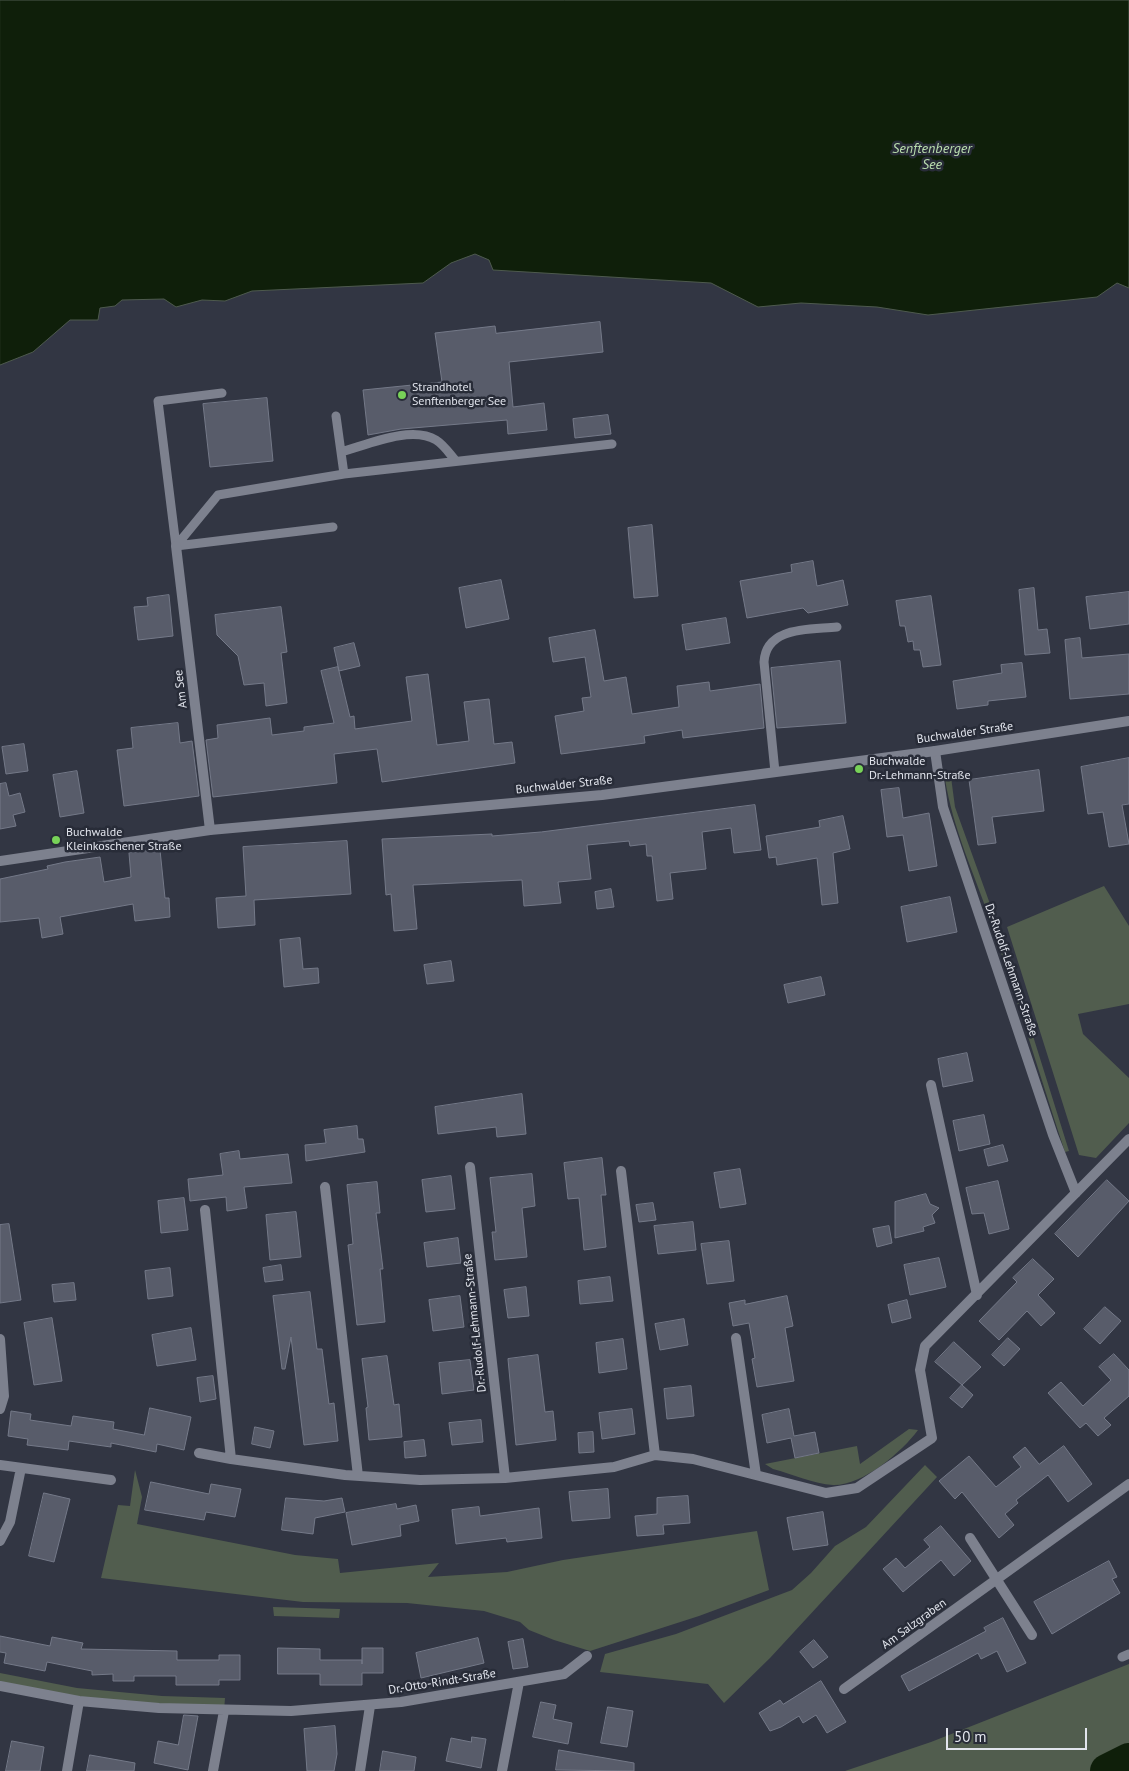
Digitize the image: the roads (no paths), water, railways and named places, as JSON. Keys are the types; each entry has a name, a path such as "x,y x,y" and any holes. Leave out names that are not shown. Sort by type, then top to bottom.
{"street":[{"name":"Am See","path":"176,546 210,830"},
{"name":"Buchwalder Straße","path":"0,861 210,830 602,795 935,751 1129,721"},
{"name":"Dr.-Rudolf-Lehmann-Straße","path":"935,751 943,806 1053,1135 1076,1194"},
{"path":"931,1085 977,1295"},
{"path":"199,1454 358,1476 420,1480 505,1478 614,1467 655,1455 693,1459 826,1493 857,1488 932,1438 920,1370 925,1346 1129,1139"},
{"name":"Dr.-Rudolf-Lehmann-Straße","path":"470,1166 505,1478"},
{"path":"621,1171 655,1455"},
{"path":"325,1187 358,1476"},
{"path":"205,1210 231,1459"},
{"path":"736,1338 756,1475"},
{"path":"0,1339 4,1396 0,1409"},
{"path":"0,1466 111,1480"},
{"path":"0,1541 10,1522 21,1468"},
{"name":"Am Salzgraben","path":"844,1689 1129,1484"},
{"path":"970,1538 998,1579 1032,1635"},
{"name":"Dr.-Otto-Rindt-Straße","path":"0,1686 78,1701 224,1711 291,1711 370,1706 443,1696 564,1674 587,1656"},
{"path":"502,1771 519,1682"},
{"path":"67,1771 78,1701"},
{"path":"360,1771 370,1706"},
{"path":"212,1771 224,1711"}],"lane":[{"path":"176,546 158,400 222,393"},
{"path":"336,416 344,474"},
{"path":"341,452 393,437 424,436 435,439 443,444 455,460"},
{"path":"176,546 218,495 344,474 455,460 612,444"},
{"path":"176,546 333,528"},
{"path":"775,772 764,662 767,647 771,641 782,634 837,627"}],"water":[{"name":"Senftenberger See","path":"0,0 1129,0 1129,288 1117,283 1097,297 928,315 877,307 801,303 758,307 711,283 493,270 489,260 475,254 451,263 423,283 252,291 225,301 202,300 176,307 164,299 122,300 115,306 100,308 98,320 70,320 33,352 0,365"}],"waterway":[{"path":"1107,1771 1129,1760"}],"place":[{"name":"Strandhotel Senftenberger See","path":"402,395"},
{"name":"Buchwalde Dr.-Lehmann-Straße","path":"859,769"},
{"name":"Buchwalde Kleinkoschener Straße","path":"56,840"}]}
